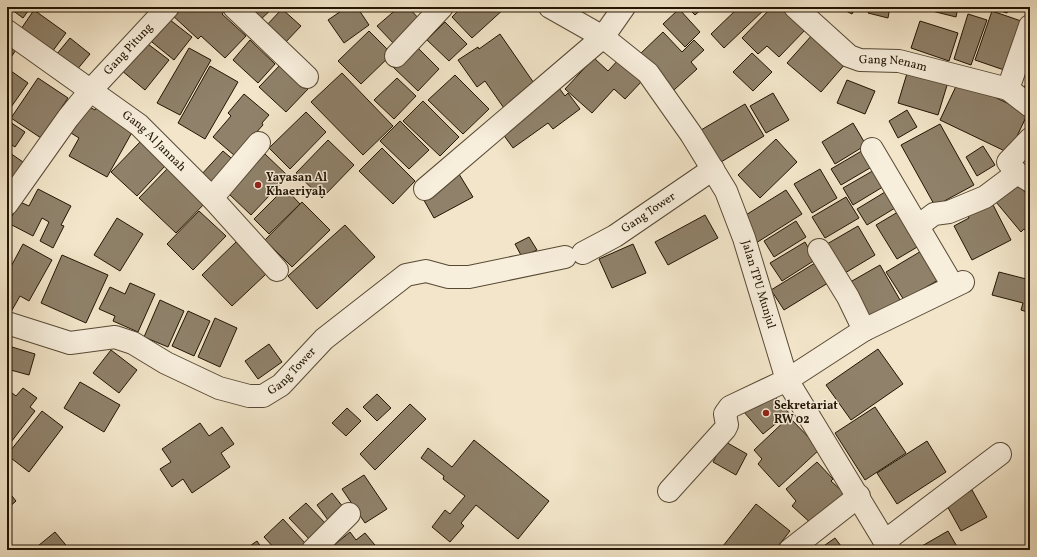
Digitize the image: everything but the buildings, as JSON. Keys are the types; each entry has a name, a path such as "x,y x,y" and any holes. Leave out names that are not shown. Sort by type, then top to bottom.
{"street":[{"name":"Gang Pitung","path":"7,204 68,118 90,91 168,7"},
{"path":"234,7 307,77"},
{"path":"396,56 442,7"},
{"name":"Jalan TPU Munjul","path":"550,7 603,37 648,73 691,134 713,169 726,190 744,238 787,380 888,545"},
{"path":"425,189 603,37 624,7"},
{"name":"Gang Nenam","path":"795,7 849,56 860,60 899,62 1008,89 1030,106"},
{"path":"1008,89 1030,26"},
{"name":"Gang Al Jannah","path":"7,31 139,125 212,198 277,270"},
{"path":"918,226 934,214 950,212 985,197 1023,177 1008,162 1030,139"},
{"path":"212,198 259,143"},
{"path":"669,491 725,429 727,425 725,414 730,407 787,380 864,330 958,284 918,226 872,149"},
{"name":"Gang Tower","path":"7,323 70,343 115,337 133,343 166,364 219,388 249,396 264,396 281,385 324,339 406,275 426,271 448,277 469,277 574,255 615,236 713,169"},
{"path":"819,250 848,298 864,330"},
{"path":"888,545 1000,454"},
{"path":"790,550 858,496"},
{"path":"313,550 349,514"}],"place":[{"name":"Yayasan Al Khaeriyah","path":"258,185"},
{"name":"Sekretariat RW 02","path":"766,413"}]}
